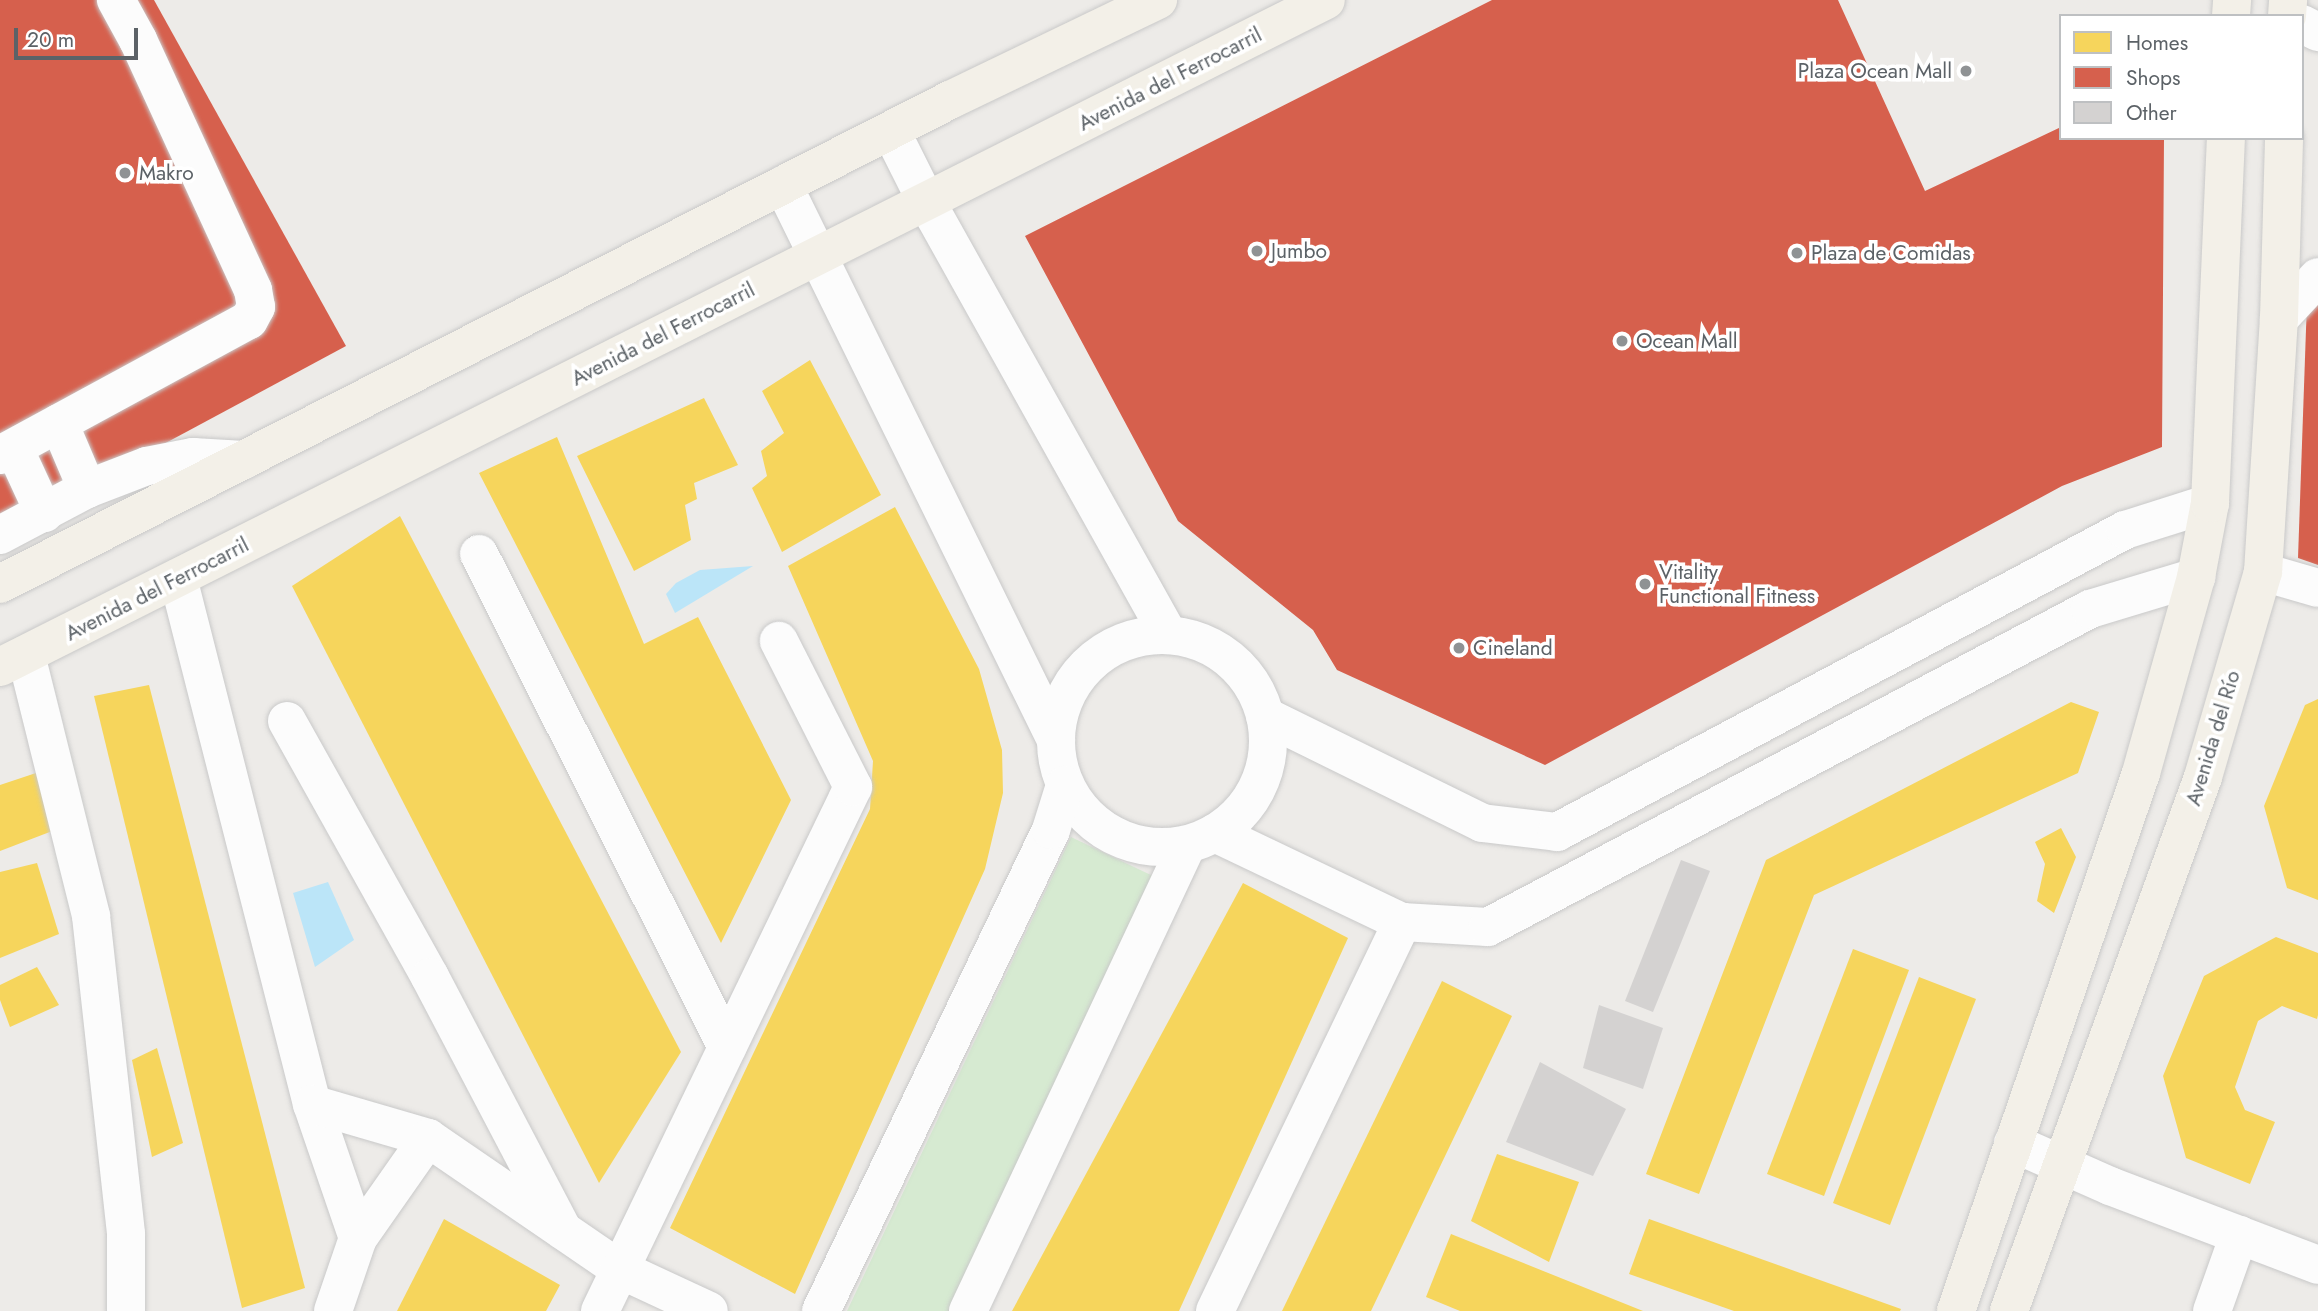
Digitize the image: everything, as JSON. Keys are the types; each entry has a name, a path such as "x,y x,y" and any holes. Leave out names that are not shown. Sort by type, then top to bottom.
{"main road":[{"path":"0,584 891,131 1158,0"},
{"name":"Avenida del Ferrocarril","path":"13,661 1326,0"},
{"path":"1956,1311 2141,773 2196,578 2210,503 2226,140"},
{"name":"Avenida del Río","path":"2009,1311 2203,777 2263,572 2278,319 2284,140"}],"street":[{"path":"44,513 7,451 249,320 256,307 253,290 138,40 116,0"},
{"path":"891,131 926,201 1167,634"},
{"path":"783,186 1056,740"},
{"path":"2278,319 2318,277"},
{"path":"59,423 87,489"},
{"path":"0,535 87,489 147,466 193,457 244,460"},
{"path":"1265,716 1482,823 1557,832 2125,530 2210,503"},
{"path":"480,554 727,1047"},
{"path":"2263,572 2318,588"},
{"path":"178,578 312,1104 358,1238"},
{"path":"1201,839 1402,922 1489,927 2090,609 2196,578"},
{"path":"1167,634 1200,642 1230,659 1252,685 1265,716 1267,750 1259,783 1241,812 1201,839 1158,848 1129,843 1103,830 1088,817 1065,785 1058,763 1056,740 1062,706 1078,676 1102,652 1134,638 1167,634"},
{"path":"600,1311 853,787 779,640"},
{"path":"13,661 90,916 126,1234 126,1311"},
{"path":"287,721 430,977 563,1230"},
{"path":"821,1311 1051,830 1065,785"},
{"path":"968,1311 1201,839"},
{"path":"1215,1311 1402,922"},
{"path":"312,1104 428,1138 619,1269 709,1311"},
{"path":"333,1311 358,1238 428,1138"},
{"path":"2013,1143 2318,1265"},
{"path":"2212,1311 2239,1235"}],"green space":[{"path":"1071,837 1155,877 950,1311 847,1311"}],"water":[{"path":"753,566 675,613 666,594 676,583 700,570"},
{"path":"328,882 354,940 315,967 293,893"}],"building: Homes":[{"path":"810,360 881,495 782,552 752,488 767,476 761,451 784,433 762,391"},
{"path":"704,398 738,465 694,483 697,499 685,505 691,540 634,571 577,456"},
{"path":"557,437 644,644 698,617 791,800 721,943 479,473"},
{"path":"895,507 979,669 1002,750 1003,793 985,869 795,1294 670,1228 870,809 873,761 788,566"},
{"path":"400,516 681,1052 599,1183 292,586"},
{"path":"149,685 305,1288 242,1308 94,696"},
{"path":"2318,699 2318,900 2287,888 2264,806 2305,705"},
{"path":"2071,702 2099,712 2078,773 1814,895 1699,1194 1646,1174 1766,860"},
{"path":"42,771 55,830 0,851 0,785"},
{"path":"2061,828 2076,857 2054,913 2037,901 2045,864 2035,842"},
{"path":"37,863 59,934 0,958 0,872"},
{"path":"1243,883 1348,938 1179,1311 1012,1311"},
{"path":"2276,937 2318,953 2318,1015 2317,1019 2282,1006 2258,1021 2235,1087 2245,1110 2275,1122 2250,1184 2186,1158 2163,1076 2204,976"},
{"path":"1853,949 1909,970 1824,1196 1767,1174"},
{"path":"37,967 59,1005 10,1027 0,1000 0,985"},
{"path":"1919,977 1976,999 1890,1225 1833,1203"},
{"path":"1442,981 1512,1016 1371,1311 1282,1311"},
{"path":"157,1048 183,1143 152,1157 132,1060"},
{"path":"1497,1154 1579,1182 1549,1262 1471,1221"},
{"path":"444,1219 560,1285 546,1311 397,1311"},
{"path":"1649,1219 1901,1309 1734,1311 1629,1274"},
{"path":"1451,1234 1643,1311 1460,1311 1426,1297"}],"building: Shops":[{"name":"Makro","path":"0,0 154,0 346,346 0,532"},
{"name":"Ocean Mall","path":"1492,0 1838,0 1925,191 2059,128 2059,140 2164,140 2162,447 2062,486 1545,765 1337,670 1313,630 1178,521 1025,236"},
{"path":"2318,293 2318,565 2298,558 2307,301"}],"building: Other":[{"path":"1681,860 1710,871 1653,1012 1625,1001"},
{"path":"1599,1005 1663,1028 1643,1089 1583,1068"},
{"path":"1540,1062 1626,1109 1593,1176 1506,1142"}],"place":[{"name":"Plaza Ocean Mall","path":"1966,71"},
{"name":"Makro","path":"125,173"},
{"name":"Jumbo","path":"1257,251"},
{"name":"Plaza de Comidas","path":"1797,253"},
{"name":"Ocean Mall","path":"1622,341"},
{"name":"Vitality Functional Fitness","path":"1645,584"},
{"name":"Cineland","path":"1459,648"}]}
